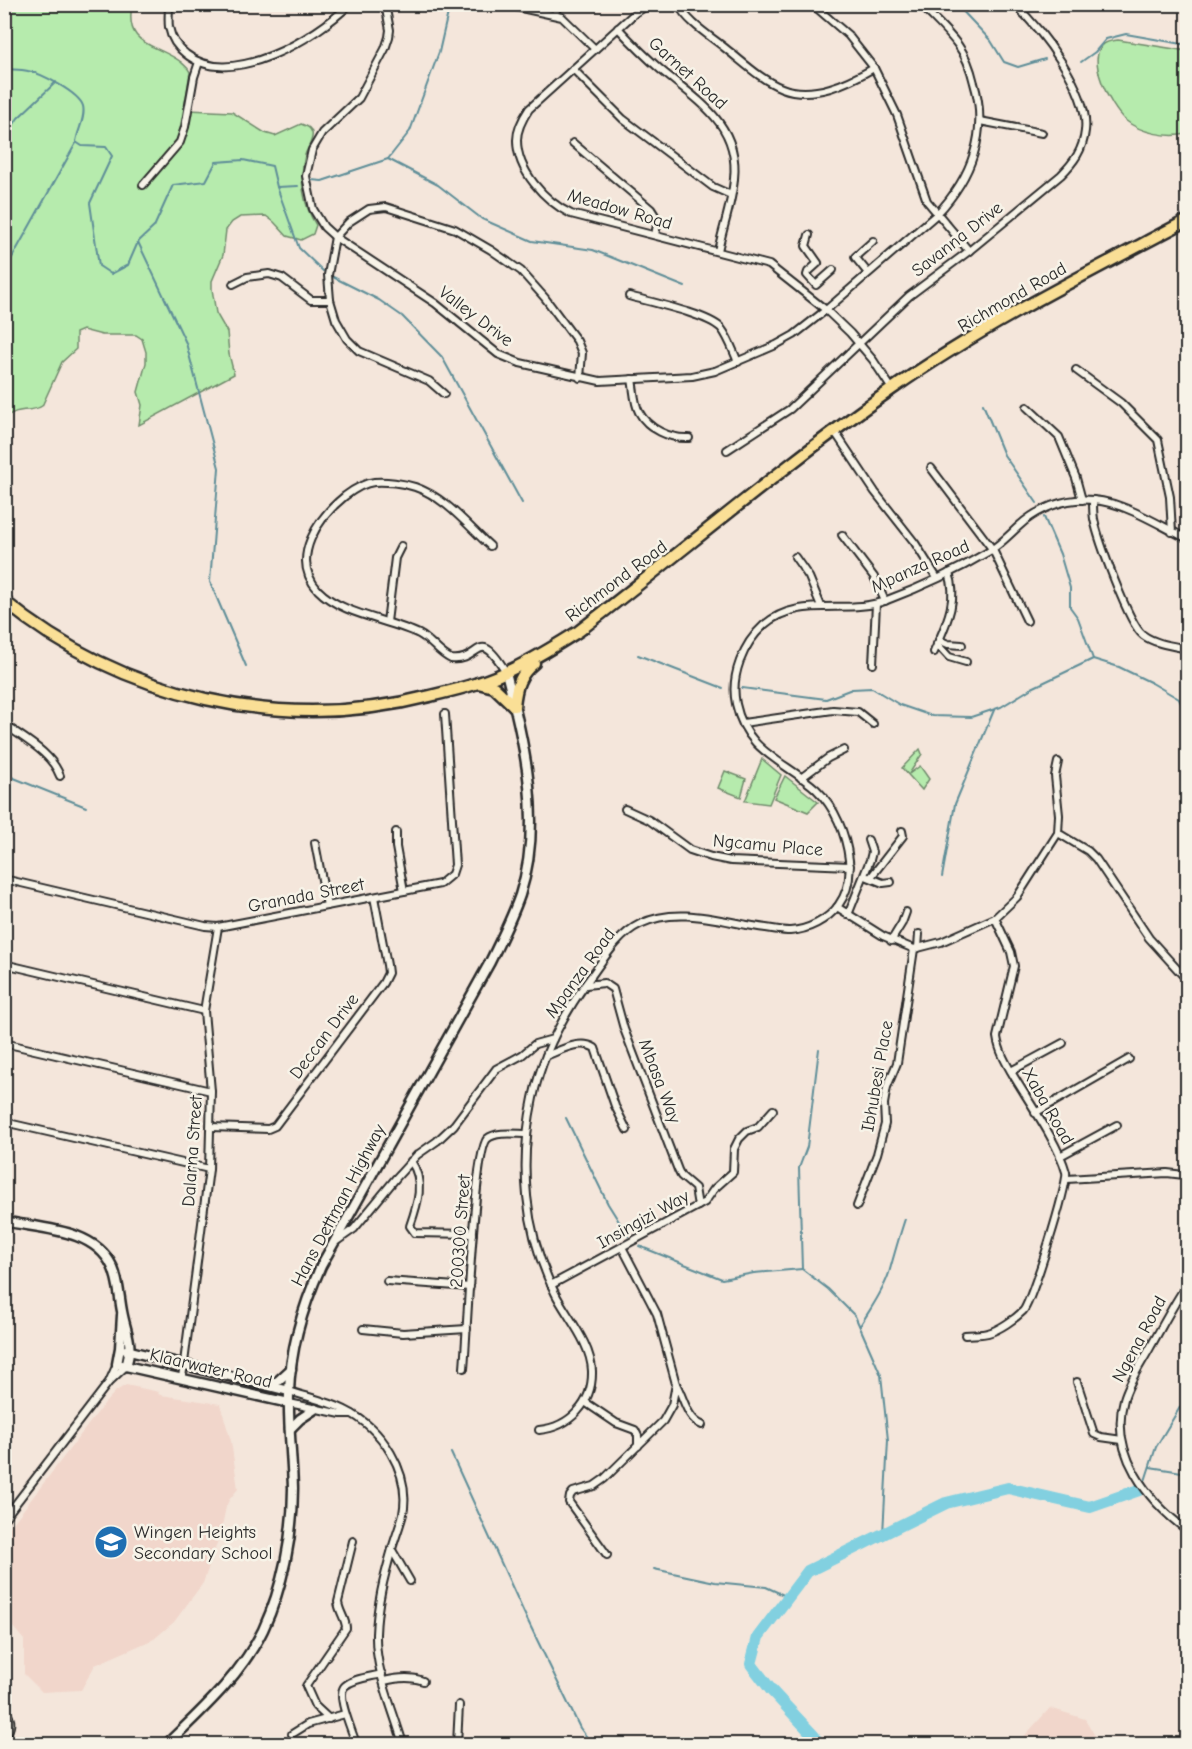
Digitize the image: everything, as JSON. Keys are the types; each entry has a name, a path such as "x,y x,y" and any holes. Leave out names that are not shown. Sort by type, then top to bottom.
{"highway":[{"name":"Richmond Road","path":"4,601 61,642 101,664 155,686 219,704 271,710 343,710 414,701 477,683 506,672 579,631 892,389 1032,303 1188,220"},
{"path":"514,706 517,686 524,671 553,647"},
{"path":"477,683 494,687 514,706"}],"street":[{"path":"169,4 169,27 181,51 199,62 222,67 259,62 324,26 350,4"},
{"name":"Valley Drive","path":"385,4 390,30 385,49 359,98 322,133 312,150 306,177 313,209 324,227 335,237 435,303 498,354 520,363 600,381 704,374 738,362 794,335 937,214 953,197 970,166 977,145 980,121 977,94 960,47 920,4"},
{"path":"504,4 555,14 566,20 595,49"},
{"path":"555,14 558,4"},
{"name":"Meadow Road","path":"650,4 635,13 525,114 517,139 520,157 537,186 552,203 582,217 769,265 826,309 859,343 892,389"},
{"path":"678,4 687,18 763,77 783,89 807,92 832,88 874,68"},
{"path":"812,4 848,35 874,68 897,115 927,201 969,251"},
{"name":"Savanna Drive","path":"728,450 790,409 909,296 969,251 1071,165 1078,156 1085,132 1082,106 1076,89 1040,31 1014,4"},
{"path":"1022,12 1031,4"},
{"name":"Garnet Road","path":"618,28 647,57 701,101 717,119 732,147 734,178 718,251"},
{"path":"143,185 180,142 199,62"},
{"path":"573,69 623,118 713,187 731,195"},
{"path":"980,121 1042,133"},
{"path":"573,143 651,209 658,220 655,235"},
{"path":"444,394 429,381 359,351 347,339 336,320 330,300 328,274 335,237 360,213 379,207 400,211 463,232 521,271 539,291 580,347 582,361 580,378"},
{"path":"809,235 806,246 818,263 807,275 816,285 833,270"},
{"path":"868,273 855,257 873,241"},
{"path":"233,284 247,277 269,274 282,278 310,300 330,300"},
{"path":"629,296 709,320 727,337 738,362"},
{"path":"1076,370 1121,403 1158,440 1170,497 1172,532"},
{"path":"632,379 638,410 646,422 663,434 688,438"},
{"path":"1027,407 1059,437 1076,478 1082,500"},
{"path":"835,432 875,492 915,543 937,578"},
{"path":"931,468 993,549 1026,621"},
{"path":"490,546 444,503 415,487 400,483 374,482 355,489 333,506 316,528 308,545 306,563 310,578 318,590 327,597 365,615 418,634 451,659 463,658 481,648 486,648 492,651 506,672"},
{"name":"Mpanza Road","path":"585,1402 592,1374 588,1351 551,1285 537,1243 527,1198 525,1169 527,1134 534,1095 553,1039 586,985 616,944 629,930 641,923 661,917 684,915 789,931 807,928 820,921 837,907 847,889 850,866 847,849 833,810 818,792 761,749 743,723 736,704 735,677 741,657 750,641 764,626 791,610 820,606 876,604 949,573 993,549 1023,522 1044,509 1060,503 1082,500 1107,502 1130,510 1188,539"},
{"path":"1093,500 1094,520 1117,586 1136,627 1150,639 1188,650"},
{"path":"842,536 874,577 885,601"},
{"path":"387,622 395,558 401,546"},
{"path":"795,557 809,577 820,606"},
{"path":"934,652 954,595 949,573"},
{"path":"873,664 876,604"},
{"path":"938,642 962,645"},
{"path":"938,642 949,657 966,662"},
{"name":"Hans Dettman Highway","path":"167,1744 245,1660 262,1631 285,1565 293,1490 289,1391 301,1316 321,1266 490,962 510,922 521,892 529,853 532,820 530,787 506,672"},
{"path":"743,723 833,710 858,712 873,724"},
{"name":"Granada Street","path":"4,879 205,926 218,927 440,884 452,874 455,865 445,714"},
{"path":"4,724 50,758 60,776"},
{"path":"801,778 828,758 844,750"},
{"path":"837,907 891,941 916,948 941,942 995,918 1021,891 1058,833 1059,815 1054,776 1058,762"},
{"name":"Ngcamu Place","path":"625,809 649,820 690,850 711,857 731,861 850,866"},
{"path":"848,915 868,878 883,863 903,836 902,831"},
{"path":"396,832 396,847 404,891"},
{"path":"1058,833 1088,851 1096,859 1149,938 1188,981"},
{"path":"868,840 872,856 868,878"},
{"path":"315,843 327,906"},
{"path":"868,878 883,883 891,882"},
{"name":"Deccan Drive","path":"211,1127 267,1129 275,1126 383,983 388,974 374,897"},
{"path":"891,941 906,912"},
{"name":"Xaba Road","path":"965,1335 988,1333 1025,1310 1061,1206 1067,1179 1060,1156 1000,1049 997,1037 1013,961 995,918"},
{"name":"Dalarna Street","path":"182,1378 209,1169 212,1091 204,1011 218,927"},
{"name":"Ibhubesi Place","path":"857,1206 877,1154 885,1124 884,1104 887,1087 897,1063 919,933"},
{"path":"4,964 204,1011"},
{"name":"Mbasa Way","path":"586,985 604,983 613,989 624,1029 663,1131 681,1176 695,1188 698,1206"},
{"path":"333,1244 354,1229 411,1161 454,1125 496,1069 520,1056 535,1044 553,1039"},
{"path":"4,1043 212,1091"},
{"path":"1011,1071 1063,1043"},
{"path":"546,1057 576,1045 584,1044 595,1048 615,1106 627,1130"},
{"path":"1035,1113 1129,1059"},
{"name":"Insingizi Way","path":"551,1285 707,1200 714,1189 732,1174 734,1149 741,1136 756,1128 773,1110"},
{"path":"4,1122 209,1169"},
{"path":"1060,1156 1117,1125"},
{"name":"200300 Street","path":"464,1368 477,1185 485,1142 497,1135 527,1134"},
{"path":"411,1161 418,1175 419,1192 410,1226 412,1230 415,1233 473,1234"},
{"path":"1067,1179 1167,1173 1184,1175"},
{"name":"Klaarwater Road","path":"4,1221 74,1235 98,1247 112,1265 117,1278 131,1352 126,1366"},
{"path":"622,1247 657,1314 676,1384 691,1416 702,1425"},
{"path":"387,1281 470,1287"},
{"name":"Ngena Road","path":"1188,1283 1173,1305 1124,1398 1121,1423 1125,1452 1136,1477 1158,1505 1188,1531"},
{"name":"Klaarwater Road","path":"123,1315 117,1364 289,1403"},
{"path":"363,1329 403,1333 467,1329"},
{"name":"Klaarwater Road","path":"120,1348 289,1391"},
{"path":"109,1382 117,1364"},
{"path":"4,1519 109,1382 126,1366"},
{"path":"262,1385 278,1382 291,1369"},
{"path":"1077,1383 1094,1434 1122,1440"},
{"path":"607,1555 569,1502 570,1496 573,1492 594,1486 668,1415 676,1384"},
{"path":"289,1391 344,1409 368,1423 379,1436 403,1478 405,1494 403,1514 380,1592 375,1637 383,1678 403,1744"},
{"path":"539,1430 561,1425 571,1419 585,1402 616,1423 635,1430 638,1436 638,1446"},
{"path":"289,1403 341,1414 352,1414"},
{"path":"290,1430 315,1408"},
{"path":"329,1719 315,1706 306,1686 330,1649 345,1632 346,1622 338,1609 338,1602 353,1541"},
{"path":"392,1551 410,1581"},
{"path":"356,1744 341,1696 346,1685 356,1680 383,1678 416,1678 423,1681"},
{"path":"457,1744 459,1705"},
{"path":"4,1710 11,1721 10,1729 4,1739"},
{"path":"292,1734 308,1724 345,1714"}],"shaded area":[{"name":"Wingen Heights Secondary School","path":"126,1385 159,1392 158,1394 161,1395 220,1404 231,1441 238,1489 226,1507 220,1535 203,1583 174,1622 154,1639 95,1665 81,1690 42,1692 24,1674 24,1640 5,1620 4,1535 104,1404 116,1391"},
{"path":"1050,1708 1085,1719 1100,1744 1017,1744"}],"green space":[{"path":"5,5 132,5 131,19 137,36 181,62 189,70 185,104 189,110 232,112 265,133 275,136 301,124 311,131 312,138 305,155 302,182 305,200 316,225 313,234 301,240 287,236 266,216 240,217 226,230 223,255 212,281 212,289 216,313 227,332 234,374 139,425 142,405 138,392 146,363 146,352 142,339 136,335 102,335 83,330 76,333 76,349 62,362 42,406 15,412 5,418"},
{"path":"1118,40 1187,51 1187,134 1163,135 1146,131 1131,124 1119,114 1102,83 1097,61 1099,51 1104,44"},
{"path":"920,749 922,754 909,774 920,766 929,779 922,790 902,768"},
{"path":"762,759 781,775 769,804 745,801"},
{"path":"725,771 746,779 741,797 718,788"},
{"path":"785,776 818,802 808,812 774,798"}],"waterway":[{"path":"311,180 322,181 388,159 410,131 439,52 450,4"},
{"path":"956,4 991,41 1004,62 1018,67 1045,59"},
{"path":"1081,62 1095,52 1106,39 1126,34 1188,45"},
{"path":"4,69 34,73 59,84 75,95 84,111 76,142 82,146 106,147 112,156 90,203 99,266 111,274 128,265 138,242 154,227 173,185 206,181 216,162 243,160 272,166 277,187 298,186"},
{"path":"4,139 18,118 56,82"},
{"path":"4,272 76,143"},
{"path":"388,159 438,185 482,219 532,241 593,250 685,287"},
{"path":"277,187 299,248 323,271"},
{"path":"138,242 186,343 219,468 210,582 246,666"},
{"path":"331,276 379,300 402,316 442,357 522,503"},
{"path":"983,404 1004,455 1037,503"},
{"path":"1044,517 1060,554 1070,588 1070,607 1078,618 1093,659"},
{"path":"638,655 723,688"},
{"path":"742,688 826,699 852,689 872,688 900,705 932,716 971,717 1001,707 1032,688 1093,659 1119,667 1179,699 1188,717"},
{"path":"942,877 955,804 994,710"},
{"path":"4,774 86,807"},
{"path":"819,1049 807,1147 799,1168 802,1269 828,1289 855,1316 881,1375 888,1440 883,1534"},
{"path":"566,1118 608,1204 628,1236"},
{"path":"860,1326 886,1280 905,1219"},
{"path":"639,1246 722,1279 754,1273 802,1269"},
{"path":"1145,1481 1156,1447 1188,1394"},
{"path":"451,1453 525,1615 580,1728 592,1744"},
{"path":"1150,1467 1188,1473"},
{"path":"818,1744 814,1736 771,1690 751,1664 758,1637 808,1571 946,1503 1008,1488 1090,1507 1139,1490"},
{"path":"654,1569 715,1582 766,1587 788,1597"}],"place":[{"name":"Wingen Heights Secondary School","path":"111,1542"}]}
